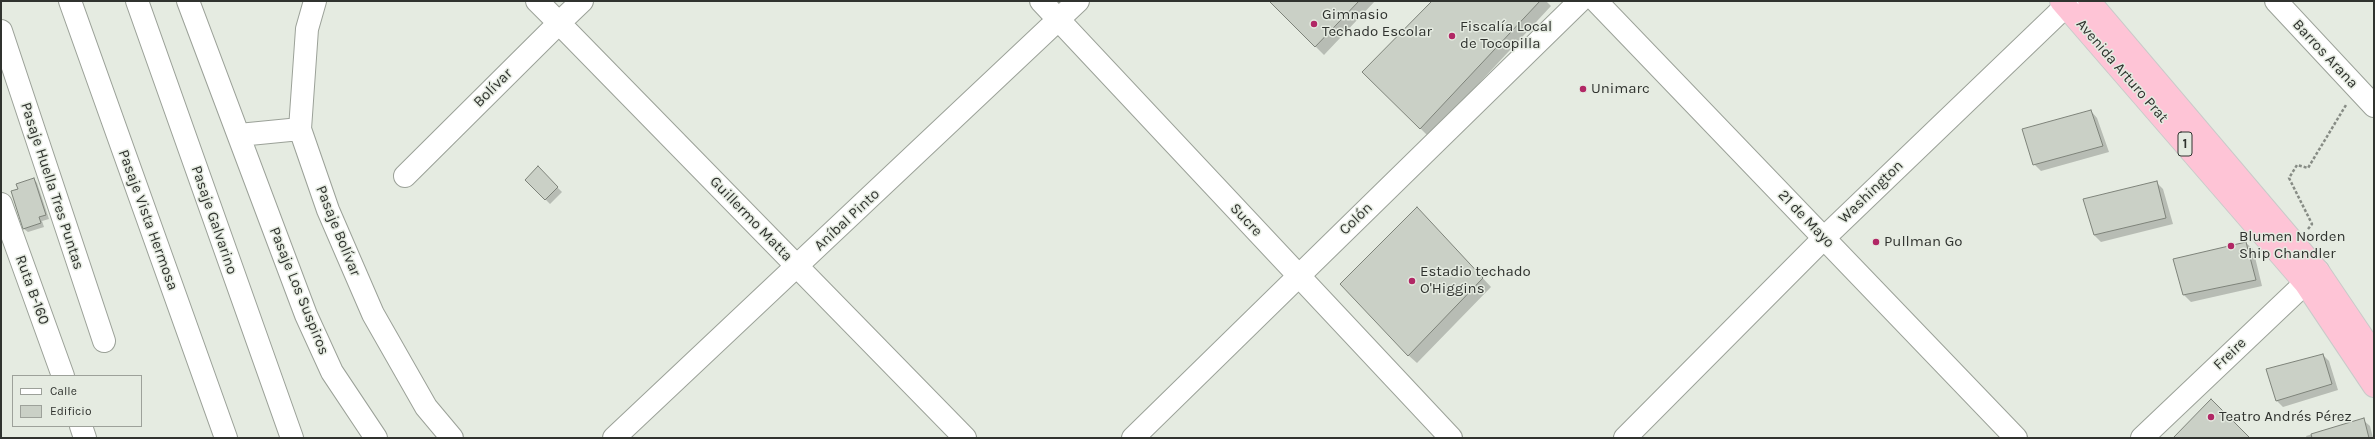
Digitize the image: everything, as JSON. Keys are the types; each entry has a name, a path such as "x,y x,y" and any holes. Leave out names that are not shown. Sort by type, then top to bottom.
{"highway":[{"name":"Avenida Arturo Prat","path":"2089,1 2296,246 2311,277 2374,386"},
{"name":"Avenida Arturo Prat","path":"2066,3 2311,277 2374,354"}],"street":[{"name":"Pasaje Vista Hermosa","path":"70,1 226,438"},
{"name":"Pasaje Galvarino","path":"137,1 292,438"},
{"name":"Pasaje Los Suspiros","path":"188,1 240,135 306,315 329,365 363,421 376,438"},
{"name":"Pasaje Bolívar","path":"315,1 307,29 300,129 328,210 373,314 426,407 452,438"},
{"name":"Guillermo Matta","path":"537,1 965,438"},
{"name":"Bolívar","path":"405,176 582,1"},
{"name":"Sucre","path":"1041,1 1451,438"},
{"name":"Aníbal Pinto","path":"614,438 798,267 1078,1"},
{"name":"Colón","path":"1132,438 1580,1"},
{"name":"21 de Mayo","path":"1596,1 2016,438"},
{"name":"Barros Arana","path":"2276,1 2356,89 2374,106"},
{"name":"Washington","path":"1625,438 1824,238 2066,3"},
{"name":"Pasaje Huella Tres Puntas","path":"1,31 104,341"},
{"path":"240,135 300,129"},
{"name":"Ruta B-160","path":"1,204 63,375"},
{"name":"Freire","path":"2142,438 2311,277"},
{"path":"81,427 85,438"}],"path":[{"path":"2296,246 2312,224 2289,178 2297,165 2308,168 2356,89"}],"building":[{"name":"Gimnasio Techado Escolar","path":"1269,1 1359,1 1315,47"},
{"name":"Fiscalía Local de Tocopilla","path":"1432,1 1540,1 1420,129 1362,72"},
{"path":"2091,110 2103,146 2033,165 2022,129"},
{"path":"538,166 558,187 545,200 525,180"},
{"path":"34,178 46,215 39,217 41,223 23,229 11,191 18,189 16,184"},
{"path":"2157,181 2166,218 2094,235 2083,199"},
{"name":"Estadio techado O'Higgins","path":"1417,207 1483,278 1408,356 1340,284"},
{"path":"2246,242 2256,280 2183,295 2173,259"},
{"path":"2323,354 2332,384 2276,401 2266,369"},
{"name":"Teatro Andrés Pérez","path":"2211,399 2250,438 2173,438"},
{"path":"2364,418 2369,438 2312,438 2311,434"}],"place":[{"name":"Gimnasio Techado Escolar","path":"1314,24"},
{"name":"Fiscalía Local de Tocopilla","path":"1452,36"},
{"name":"Unimarc","path":"1583,89"},
{"name":"Pullman Go","path":"1876,242"},
{"name":"Blumen Norden Ship Chandler","path":"2231,246"},
{"name":"Estadio techado O'Higgins","path":"1412,281"},
{"name":"Teatro Andrés Pérez","path":"2211,417"}]}
